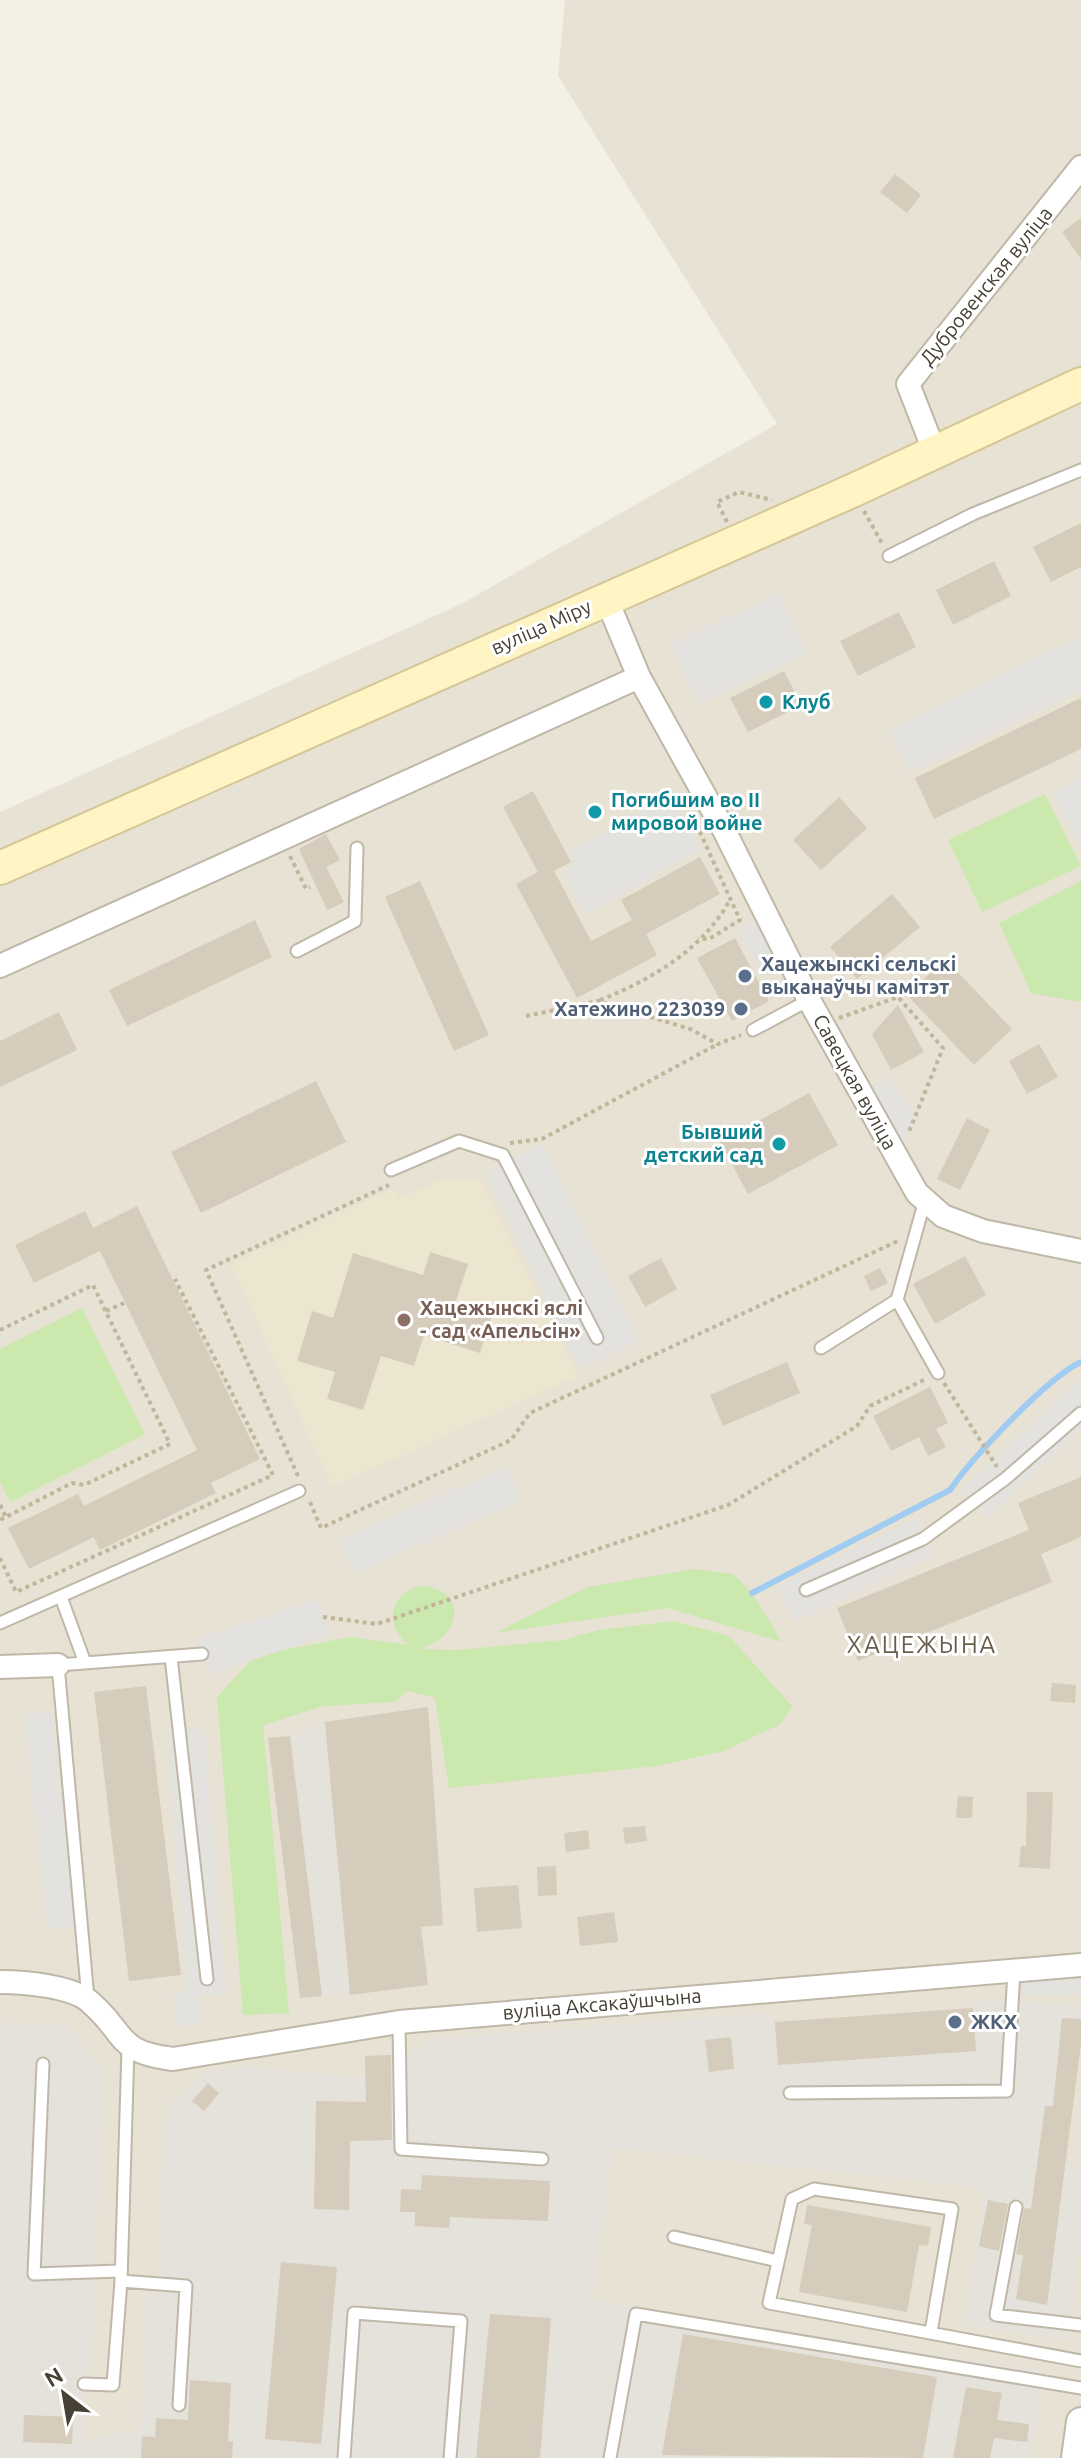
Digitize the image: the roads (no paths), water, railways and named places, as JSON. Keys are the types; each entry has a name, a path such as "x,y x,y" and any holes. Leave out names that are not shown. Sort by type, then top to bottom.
{"main road":[{"name":"вуліца Міру","path":"0,868 935,453 1081,384"}],"street":[{"name":"Дубровенская вуліца","path":"935,453 908,384 1081,167"},
{"name":"Савецкая вуліца","path":"606,598 639,677 725,832 809,1000 917,1193 943,1216 983,1231 1081,1251"},
{"path":"0,966 639,677"},
{"path":"0,1667 58,1665"},
{"name":"вуліца Аксакаўшчына","path":"128,2048 150,2056 173,2059 399,2022 1081,1965"},
{"path":"0,1982 32,1982 88,2000 128,2048"},
{"path":"1076,2458 1081,2422"}],"lane":[{"path":"889,556 973,514 1081,470"},
{"path":"297,951 355,921 357,848"},
{"path":"753,1030 809,1000"},
{"path":"393,1176 459,1141 503,1155 597,1338"},
{"path":"821,1348 897,1300 925,1200"},
{"path":"897,1300 938,1373"},
{"path":"806,1590 923,1539 1005,1479 1081,1413"},
{"path":"0,1623 303,1492"},
{"path":"61,1597 85,1663"},
{"path":"88,2000 58,1665 202,1654"},
{"path":"171,1657 207,1979"},
{"path":"790,2093 1007,2091 1014,1971"},
{"path":"399,2022 401,2149 542,2159"},
{"path":"84,2384 113,2385 130,2070 128,2048"},
{"path":"43,2064 34,2274 120,2276 186,2286 179,2405"},
{"path":"931,2332 952,2209 814,2189 792,2199 769,2303 1081,2361"},
{"path":"1016,2207 996,2315 1081,2325"},
{"path":"674,2237 778,2261"},
{"path":"344,2458 354,2313 461,2321 450,2458"},
{"path":"610,2458 636,2314 1081,2388"}],"waterway":[{"path":"752,1593 950,1490 1011,1420 1049,1384 1081,1362"}],"place":[{"name":"Клуб","path":"766,702"},
{"name":"Погибшим во II мировой войне","path":"595,812"},
{"name":"Хацежынскі сельскі выканаўчы камітэт","path":"745,976"},
{"name":"Хатежино 223039","path":"741,1009"},
{"name":"Бывший детский сад","path":"779,1144"},
{"name":"Хацежынскі яслі - сад «Апельсін»","path":"404,1320"},
{"name":"ЖКХ","path":"955,2022"}],"district":[{"name":"ХАЦЕЖЫНА","path":"922,1645"}]}
